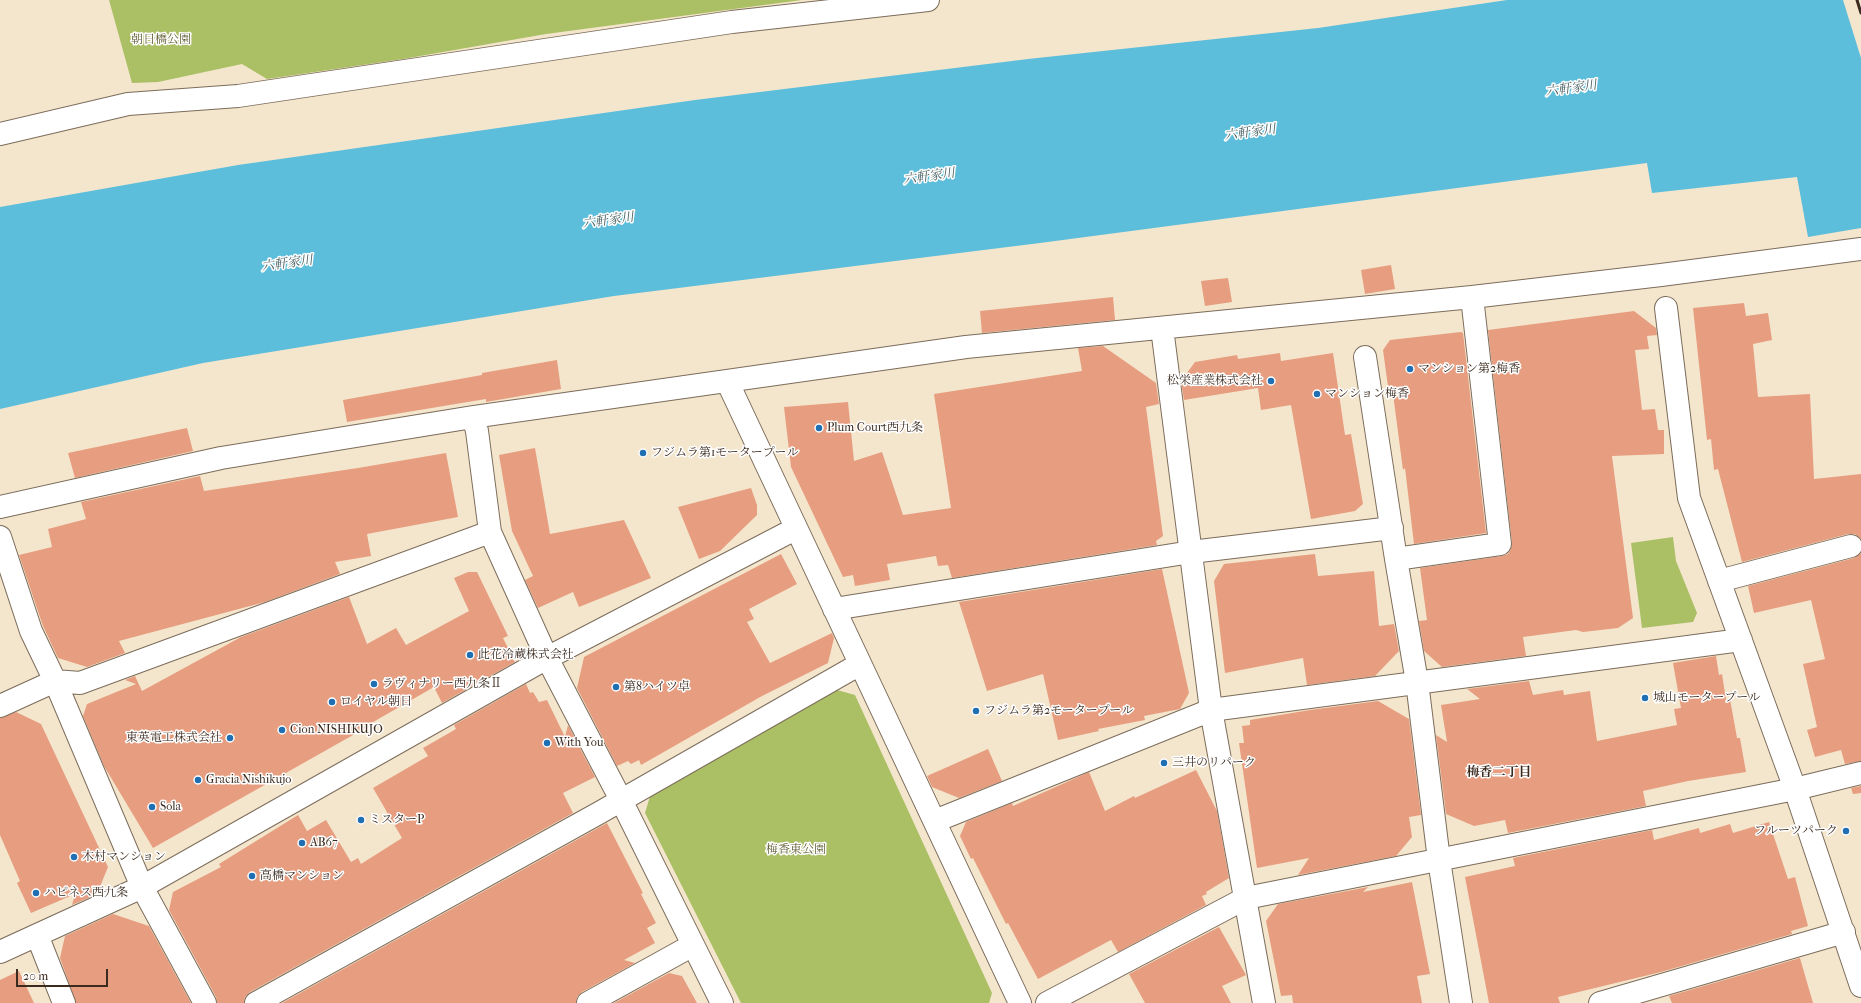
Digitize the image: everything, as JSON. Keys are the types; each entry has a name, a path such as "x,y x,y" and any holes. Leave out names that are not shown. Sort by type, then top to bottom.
{"street":[{"path":"0,134 128,104 238,96 724,23 915,1"},
{"path":"0,507 221,458 473,418 966,347 1472,297 1661,275 1861,248"},
{"path":"1396,560 1500,544 1472,297"},
{"path":"1666,308 1689,498 1795,789 1861,986"},
{"path":"1162,328 1211,710 1264,1003"},
{"path":"1365,357 1396,560 1417,682 1439,860 1461,1003"},
{"path":"727,382 1020,1003"},
{"path":"473,418 477,431 490,532 547,658 621,800 722,1003"},
{"path":"834,609 1191,552 1392,528"},
{"path":"0,952 142,887 547,658 796,529"},
{"path":"0,706 55,681 80,683 490,532"},
{"path":"0,537 31,631 55,681 142,887 206,1003"},
{"path":"1719,580 1851,546"},
{"path":"935,821 1211,710 1741,640"},
{"path":"256,1003 621,800 860,664"},
{"path":"1047,1003 1246,898 1795,789 1861,773"},
{"path":"1600,1003 1844,932"},
{"path":"37,935 64,1003"},
{"path":"588,1003 693,945"}],"green space":[{"name":"朝日橋公園","path":"109,0 802,0 546,34 403,59 267,79 242,64 158,82 132,83"},
{"path":"1673,537 1676,561 1697,613 1693,622 1642,628 1631,543"},
{"name":"梅香東公園","path":"837,690 855,695 992,993 989,1003 741,1003 645,813 651,793"}],"water":[{"name":"六軒家川","path":"1507,0 1861,0 1861,228 1808,237 1797,177 1652,193 1647,163 1040,243 614,296 203,363 0,409 0,207 238,165 695,100 1028,59 1318,28"}],"pier":[{"path":"1843,0 1861,0 1861,58"}],"building":[{"path":"1391,265 1395,289 1365,294 1361,270"},
{"path":"1228,278 1232,302 1205,306 1201,281"},
{"path":"1113,297 1115,320 982,333 980,311"},
{"path":"1744,303 1746,316 1768,313 1772,340 1753,344 1758,397 1810,394 1814,479 1861,474 1861,539 1855,534 1848,534 1742,562 1718,469 1714,470 1711,439 1707,440 1693,308"},
{"path":"1634,311 1656,328 1657,335 1647,336 1649,349 1635,350 1642,410 1655,409 1658,430 1664,430 1664,454 1612,456 1633,618 1618,628 1583,632 1576,630 1523,637 1526,656 1442,667 1424,651 1419,621 1427,620 1420,568 1502,556 1508,554 1512,543 1488,330"},
{"path":"1463,333 1486,533 1414,544 1405,468 1403,470 1393,394 1389,394 1383,350 1390,340"},
{"path":"1103,346 1156,383 1159,404 1146,407 1163,536 1156,541 1157,545 952,578 948,565 938,566 936,556 887,564 890,580 855,586 853,575 843,577 791,467 784,407 848,402 854,461 882,452 903,515 951,508 934,394 1082,371 1078,348"},
{"path":"1280,353 1281,361 1333,353 1345,435 1351,434 1363,504 1355,511 1311,519 1291,405 1261,410 1258,388 1184,400 1181,381 1195,362 1237,355 1238,359"},
{"path":"557,360 561,389 486,402 486,399 347,422 343,400"},
{"path":"187,428 193,451 75,478 68,453"},
{"path":"535,448 550,534 624,520 651,578 579,607 573,592 538,608 525,580 533,576 512,531 499,455"},
{"path":"446,453 458,517 367,534 371,556 335,562 340,574 265,602 119,641 125,653 87,667 58,658 43,626 19,555 52,547 48,529 86,519 81,502 200,476 204,491"},
{"path":"751,488 757,505 757,515 720,551 699,559 678,507"},
{"path":"1861,553 1861,761 1845,764 1841,750 1815,757 1807,730 1817,727 1803,664 1825,659 1811,600 1754,613 1748,586 1854,558"},
{"path":"781,554 797,584 749,609 754,619 747,622 770,663 832,633 834,638 828,663 762,696 641,765 639,760 631,764 628,761 617,766 577,688 584,657"},
{"path":"1315,554 1318,576 1374,571 1379,626 1394,624 1399,651 1375,676 1307,685 1303,658 1225,673 1214,581 1224,564"},
{"path":"1162,569 1189,693 1180,709 1144,716 1145,720 1098,729 1099,731 1058,740 1043,674 987,691 959,602"},
{"path":"468,572 477,572 508,636 503,638 515,662 442,703 434,687 368,725 369,726 153,848 104,766 83,716 87,704 136,684 125,680 135,676 142,691 241,637 349,597 367,644 396,628 406,645 469,611 454,578"},
{"path":"1716,656 1719,675 1722,674 1726,700 1730,699 1737,738 1740,738 1746,772 1688,781 1643,791 1646,806 1508,833 1505,820 1474,826 1446,814 1436,735 1447,742 1441,705 1480,699 1467,689 1529,681 1533,695 1563,690 1564,695 1590,691 1597,741 1677,725 1674,709 1681,708 1673,663"},
{"path":"526,684 530,693 533,692 539,702 547,700 565,737 568,725 595,777 563,793 573,813 250,992 245,997 244,1003 217,1003 216,997 169,910 173,892 221,867 219,864 298,815 307,831 326,820 351,862 358,858 361,864 402,838 373,788 428,756 423,748 456,729 454,725"},
{"path":"1378,701 1409,719 1421,815 1409,817 1412,837 1396,856 1298,875 1309,858 1257,868 1239,743 1244,743 1242,726 1250,725 1250,720"},
{"path":"16,712 41,724 108,867 97,894 72,905 75,894 31,913 17,883 20,881 0,835 0,718"},
{"path":"988,749 1002,781 959,798 932,787 927,776"},
{"path":"1196,770 1217,811 1229,878 1202,896 1206,905 1118,952 1111,940 1038,979 1008,923 1006,924 973,858 971,859 960,836 966,822 1012,803 1013,806 1089,772 1105,811 1134,796 1135,798"},
{"path":"1861,786 1861,793 1853,794 1851,788"},
{"path":"1769,822 1788,879 1795,877 1808,926 1791,931 1792,934 1661,972 1558,997 1560,1003 1489,1003 1465,877 1515,866 1513,858 1652,830 1654,840 1699,828 1700,833 1730,824 1733,833"},
{"path":"607,823 643,893 641,894 656,923 647,928 655,943 624,960 635,963 582,992 577,997 576,1003 282,1003"},
{"path":"1412,882 1430,974 1417,976 1422,1003 1293,1003 1292,995 1281,996 1266,921 1278,904 1368,887 1363,892"},
{"path":"113,914 149,926 191,1003 76,1003 60,958 65,936"},
{"path":"1219,927 1246,975 1222,986 1231,1003 1145,1003 1129,974"},
{"path":"1800,958 1813,1003 1672,1003 1669,996"},
{"path":"19,971 34,1003 0,1003 0,980"},
{"path":"669,973 682,976 697,1003 614,1003"}],"railway":[{"path":"1857,0 1861,13"}],"place":[{"name":"マンション第2梅香","path":"1410,369"},
{"name":"松栄産業株式会社","path":"1271,381"},
{"name":"マンション梅香","path":"1317,394"},
{"name":"Plum Court西九条","path":"819,428"},
{"name":"フジムラ第1モータープール","path":"643,453"},
{"name":"此花冷蔵株式会社","path":"470,655"},
{"name":"ラヴィナリー西九条Ⅱ","path":"374,684"},
{"name":"第8ハイツ卓","path":"616,687"},
{"name":"城山モータープール","path":"1645,698"},
{"name":"ロイヤル朝日","path":"332,702"},
{"name":"フジムラ第2モータープール","path":"976,711"},
{"name":"Cion NISHIKUJO","path":"282,730"},
{"name":"東英電工株式会社","path":"230,738"},
{"name":"With You","path":"547,743"},
{"name":"三井のリパーク","path":"1164,763"},
{"name":"Gracia Nishikujo","path":"198,780"},
{"name":"Sola","path":"152,807"},
{"name":"ミスターP","path":"361,820"},
{"name":"フルーツパーク","path":"1846,831"},
{"name":"AB67","path":"302,843"},
{"name":"木村マンション","path":"74,857"},
{"name":"高橋マンション","path":"252,876"},
{"name":"ハピネス西九条","path":"36,893"}],"district":[{"name":"梅香二丁目","path":"1499,773"}]}
